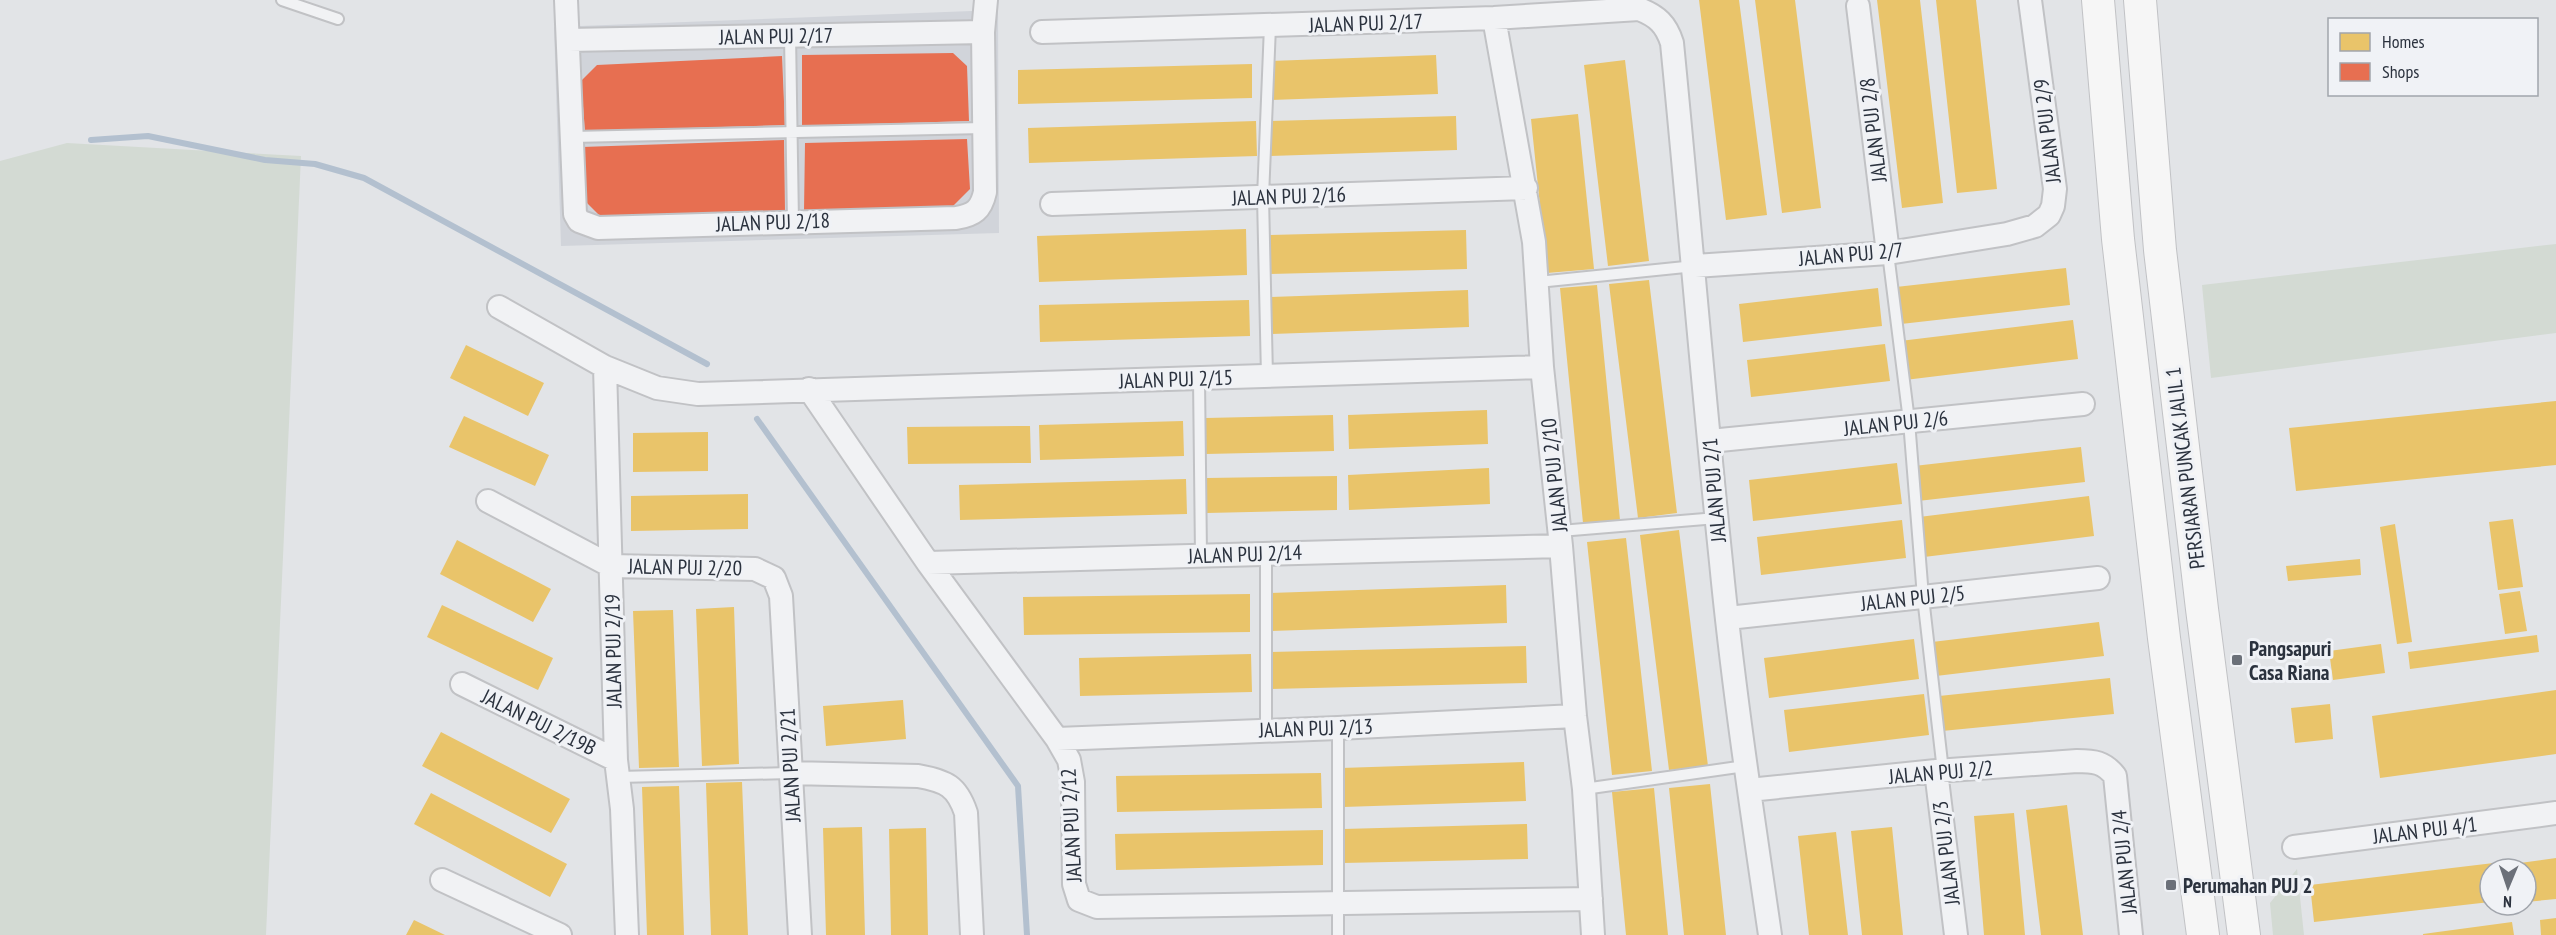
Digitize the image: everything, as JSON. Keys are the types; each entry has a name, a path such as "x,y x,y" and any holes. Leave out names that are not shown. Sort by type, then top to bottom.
{"main road":[{"name":"PERSIARAN PUNCAK JALIL 1","path":"2098,0 2118,239 2164,638 2203,935"},
{"name":"PERSIARAN PUNCAK JALIL 1","path":"2140,0 2160,250 2203,621 2244,935"}],"street":[{"name":"JALAN PUJ 2/18","path":"566,0 575,214 579,221 587,226 598,228 968,216 978,211 983,203 985,192 983,32 986,0"},
{"name":"JALAN PUJ 2/9","path":"2007,234 2035,226 2049,215 2053,206 2055,189 2030,0"},
{"name":"JALAN PUJ 2/8","path":"1858,6 1888,253"},
{"name":"JALAN PUJ 2/17","path":"1042,32 1494,18 1639,9 1655,16 1667,28 1671,43"},
{"name":"JALAN PUJ 2/10","path":"1494,18 1526,188 1538,282 1542,367 1561,539 1575,716 1584,789 1593,935"},
{"name":"JALAN PUJ 2/17","path":"568,40 983,32"},
{"name":"JALAN PUJ 2/1","path":"1671,43 1695,266 1728,618 1745,766 1770,935"},
{"name":"JALAN PUJ 2/16","path":"1052,204 1526,188"},
{"name":"JALAN PUJ 2/7","path":"1695,266 1888,253 2007,234"},
{"path":"499,306 605,367 657,388 698,394 809,389"},
{"name":"JALAN PUJ 2/19","path":"605,367 617,768 627,935"},
{"name":"JALAN PUJ 2/15","path":"809,389 1542,367"},
{"name":"JALAN PUJ 2/12","path":"809,389 928,563 1057,739 1069,760 1073,782 1074,884 1080,900 1087,905 1097,907 1591,899"},
{"name":"JALAN PUJ 2/6","path":"1710,441 2083,404"},
{"path":"488,501 611,566"},
{"name":"JALAN PUJ 2/14","path":"928,563 1266,553 1561,539"},
{"name":"JALAN PUJ 2/20","path":"611,566 754,569 774,578 781,596"},
{"name":"JALAN PUJ 2/5","path":"1728,618 2098,578"},
{"name":"JALAN PUJ 2/21","path":"781,596 800,935"},
{"name":"JALAN PUJ 2/19B","path":"462,684 617,768"},
{"name":"JALAN PUJ 2/13","path":"1057,739 1575,716"},
{"name":"JALAN PUJ 2/2","path":"1749,790 1939,771 2092,761 2107,765 2115,776 2116,788"},
{"name":"JALAN PUJ 2/3","path":"1939,771 1956,935"},
{"path":"790,773 918,776 936,779 950,785 961,798 966,813 972,935"},
{"name":"JALAN PUJ 2/4","path":"2116,788 2131,935"},
{"name":"JALAN PUJ 4/1","path":"2294,847 2556,813"},
{"path":"442,880 560,935"}],"lane":[{"path":"282,0 338,19"},
{"path":"1267,377 1263,197 1270,26"},
{"path":"790,35 792,222"},
{"path":"572,137 984,128"},
{"path":"1888,253 1909,421 1939,771"},
{"path":"1538,282 1695,266"},
{"path":"1199,379 1202,555"},
{"path":"1561,539 1718,518"},
{"path":"1266,553 1266,730"},
{"path":"1338,728 1338,935"},
{"path":"1584,789 1745,766"},
{"path":"617,768 790,773"}],"shaded area":[{"path":"998,10 999,233 561,246 554,27"},
{"path":"67,143 301,156 266,935 0,935 0,161"},
{"path":"2556,244 2556,333 2211,378 2202,285"},
{"path":"2297,869 2304,935 2273,935 2270,903"}],"building: Homes":[{"path":"1699,0 1739,0 1767,215 1726,220"},
{"path":"1755,0 1795,0 1821,208 1782,213"},
{"path":"1877,0 1920,0 1943,203 1902,208"},
{"path":"1936,0 1976,0 1997,189 1957,193"},
{"path":"1436,55 1438,94 1271,100 1270,61"},
{"path":"1625,60 1649,261 1608,266 1584,65"},
{"path":"1252,64 1252,98 1018,104 1018,70"},
{"path":"1578,114 1594,269 1547,273 1531,119"},
{"path":"1456,116 1457,150 1269,156 1269,121"},
{"path":"1256,121 1257,156 1029,163 1028,128"},
{"path":"1246,229 1247,275 1039,282 1037,236"},
{"path":"1466,230 1467,269 1269,274 1268,235"},
{"path":"2066,268 2070,305 1901,324 1896,287"},
{"path":"1649,280 1677,513 1638,518 1609,284"},
{"path":"1597,285 1620,520 1583,523 1560,288"},
{"path":"1878,288 1882,326 1743,342 1739,304"},
{"path":"1468,290 1469,327 1272,334 1271,297"},
{"path":"1249,300 1250,336 1040,342 1039,305"},
{"path":"2073,320 2078,359 1905,380 1900,341"},
{"path":"1885,344 1890,381 1751,397 1747,360"},
{"path":"466,345 544,383 528,416 450,378"},
{"path":"2556,401 2556,465 2296,491 2289,428"},
{"path":"1487,410 1488,444 1349,449 1348,415"},
{"path":"1333,415 1334,451 1206,454 1206,418"},
{"path":"464,416 549,455 535,486 449,447"},
{"path":"1183,421 1184,456 1040,460 1039,425"},
{"path":"1030,426 1031,463 908,464 907,427"},
{"path":"708,432 708,471 633,472 633,433"},
{"path":"2081,447 2085,482 1918,501 1914,466"},
{"path":"1897,463 1902,504 1753,521 1749,480"},
{"path":"1489,468 1490,504 1349,510 1348,475"},
{"path":"1337,476 1337,510 1207,513 1207,478"},
{"path":"1186,479 1187,514 960,520 959,485"},
{"path":"748,494 748,529 631,531 631,496"},
{"path":"2089,496 2094,536 1924,557 1919,517"},
{"path":"2513,519 2523,587 2498,590 2489,522"},
{"path":"1902,520 1906,558 1761,575 1757,537"},
{"path":"2395,524 2412,642 2397,644 2380,527"},
{"path":"1679,530 1708,766 1669,770 1640,535"},
{"path":"1626,538 1652,771 1612,775 1587,542"},
{"path":"457,540 551,589 533,622 440,574"},
{"path":"2360,559 2361,575 2288,581 2286,566"},
{"path":"1506,585 1507,623 1271,631 1270,593"},
{"path":"2520,591 2527,631 2505,634 2499,594"},
{"path":"1250,594 1250,632 1024,635 1023,597"},
{"path":"442,605 553,658 538,690 427,637"},
{"path":"734,607 739,764 702,766 696,609"},
{"path":"673,610 679,767 639,768 633,611"},
{"path":"2099,622 2104,656 1936,676 1932,642"},
{"path":"2537,635 2539,652 2410,669 2408,652"},
{"path":"1914,639 1919,679 1769,698 1764,658"},
{"path":"2381,644 2385,673 2333,680 2329,651"},
{"path":"1526,646 1527,683 1269,689 1268,652"},
{"path":"1251,654 1252,692 1080,696 1079,658"},
{"path":"2110,678 2114,714 1942,731 1939,696"},
{"path":"2556,690 2556,754 2380,778 2372,716"},
{"path":"1924,694 1929,735 1789,752 1784,710"},
{"path":"903,700 906,739 826,746 823,706"},
{"path":"2330,704 2333,739 2295,743 2291,708"},
{"path":"441,732 570,799 551,833 422,766"},
{"path":"1524,762 1526,801 1343,807 1341,768"},
{"path":"1321,773 1322,808 1117,812 1116,776"},
{"path":"742,782 748,935 711,935 706,783"},
{"path":"1710,784 1726,935 1684,935 1669,788"},
{"path":"679,786 684,935 647,935 642,787"},
{"path":"1654,788 1668,935 1626,935 1612,792"},
{"path":"431,793 567,864 550,897 414,824"},
{"path":"2067,805 2083,935 2041,935 2026,810"},
{"path":"2014,813 2025,935 1984,935 1974,816"},
{"path":"1527,824 1528,859 1343,863 1343,829"},
{"path":"862,827 865,935 826,935 823,828"},
{"path":"1892,827 1903,935 1862,935 1851,831"},
{"path":"926,828 928,935 891,935 889,829"},
{"path":"1323,830 1323,865 1116,870 1115,834"},
{"path":"1836,832 1848,935 1809,935 1798,836"},
{"path":"2556,858 2556,899 2538,901 2538,860"},
{"path":"2478,865 2478,903 2314,922 2310,885"},
{"path":"2556,918 2556,935 2541,935 2540,920"},
{"path":"414,920 445,935 406,935"},
{"path":"2512,922 2514,935 2423,935 2423,934"}],"building: Shops":[{"path":"953,53 967,66 969,121 802,126 802,55"},
{"path":"782,56 785,125 585,131 581,81 597,65"},
{"path":"967,139 970,189 953,206 804,211 805,143"},
{"path":"784,140 785,211 601,217 583,199 582,147"}],"waterway":[{"path":"91,140 148,136 265,160 315,164 364,178 707,364"},
{"path":"757,419 1018,786 1027,935"}],"place":[{"name":"Pangsapuri Casa Riana","path":"2237,660"},
{"name":"Perumahan PUJ 2","path":"2171,885"}]}
